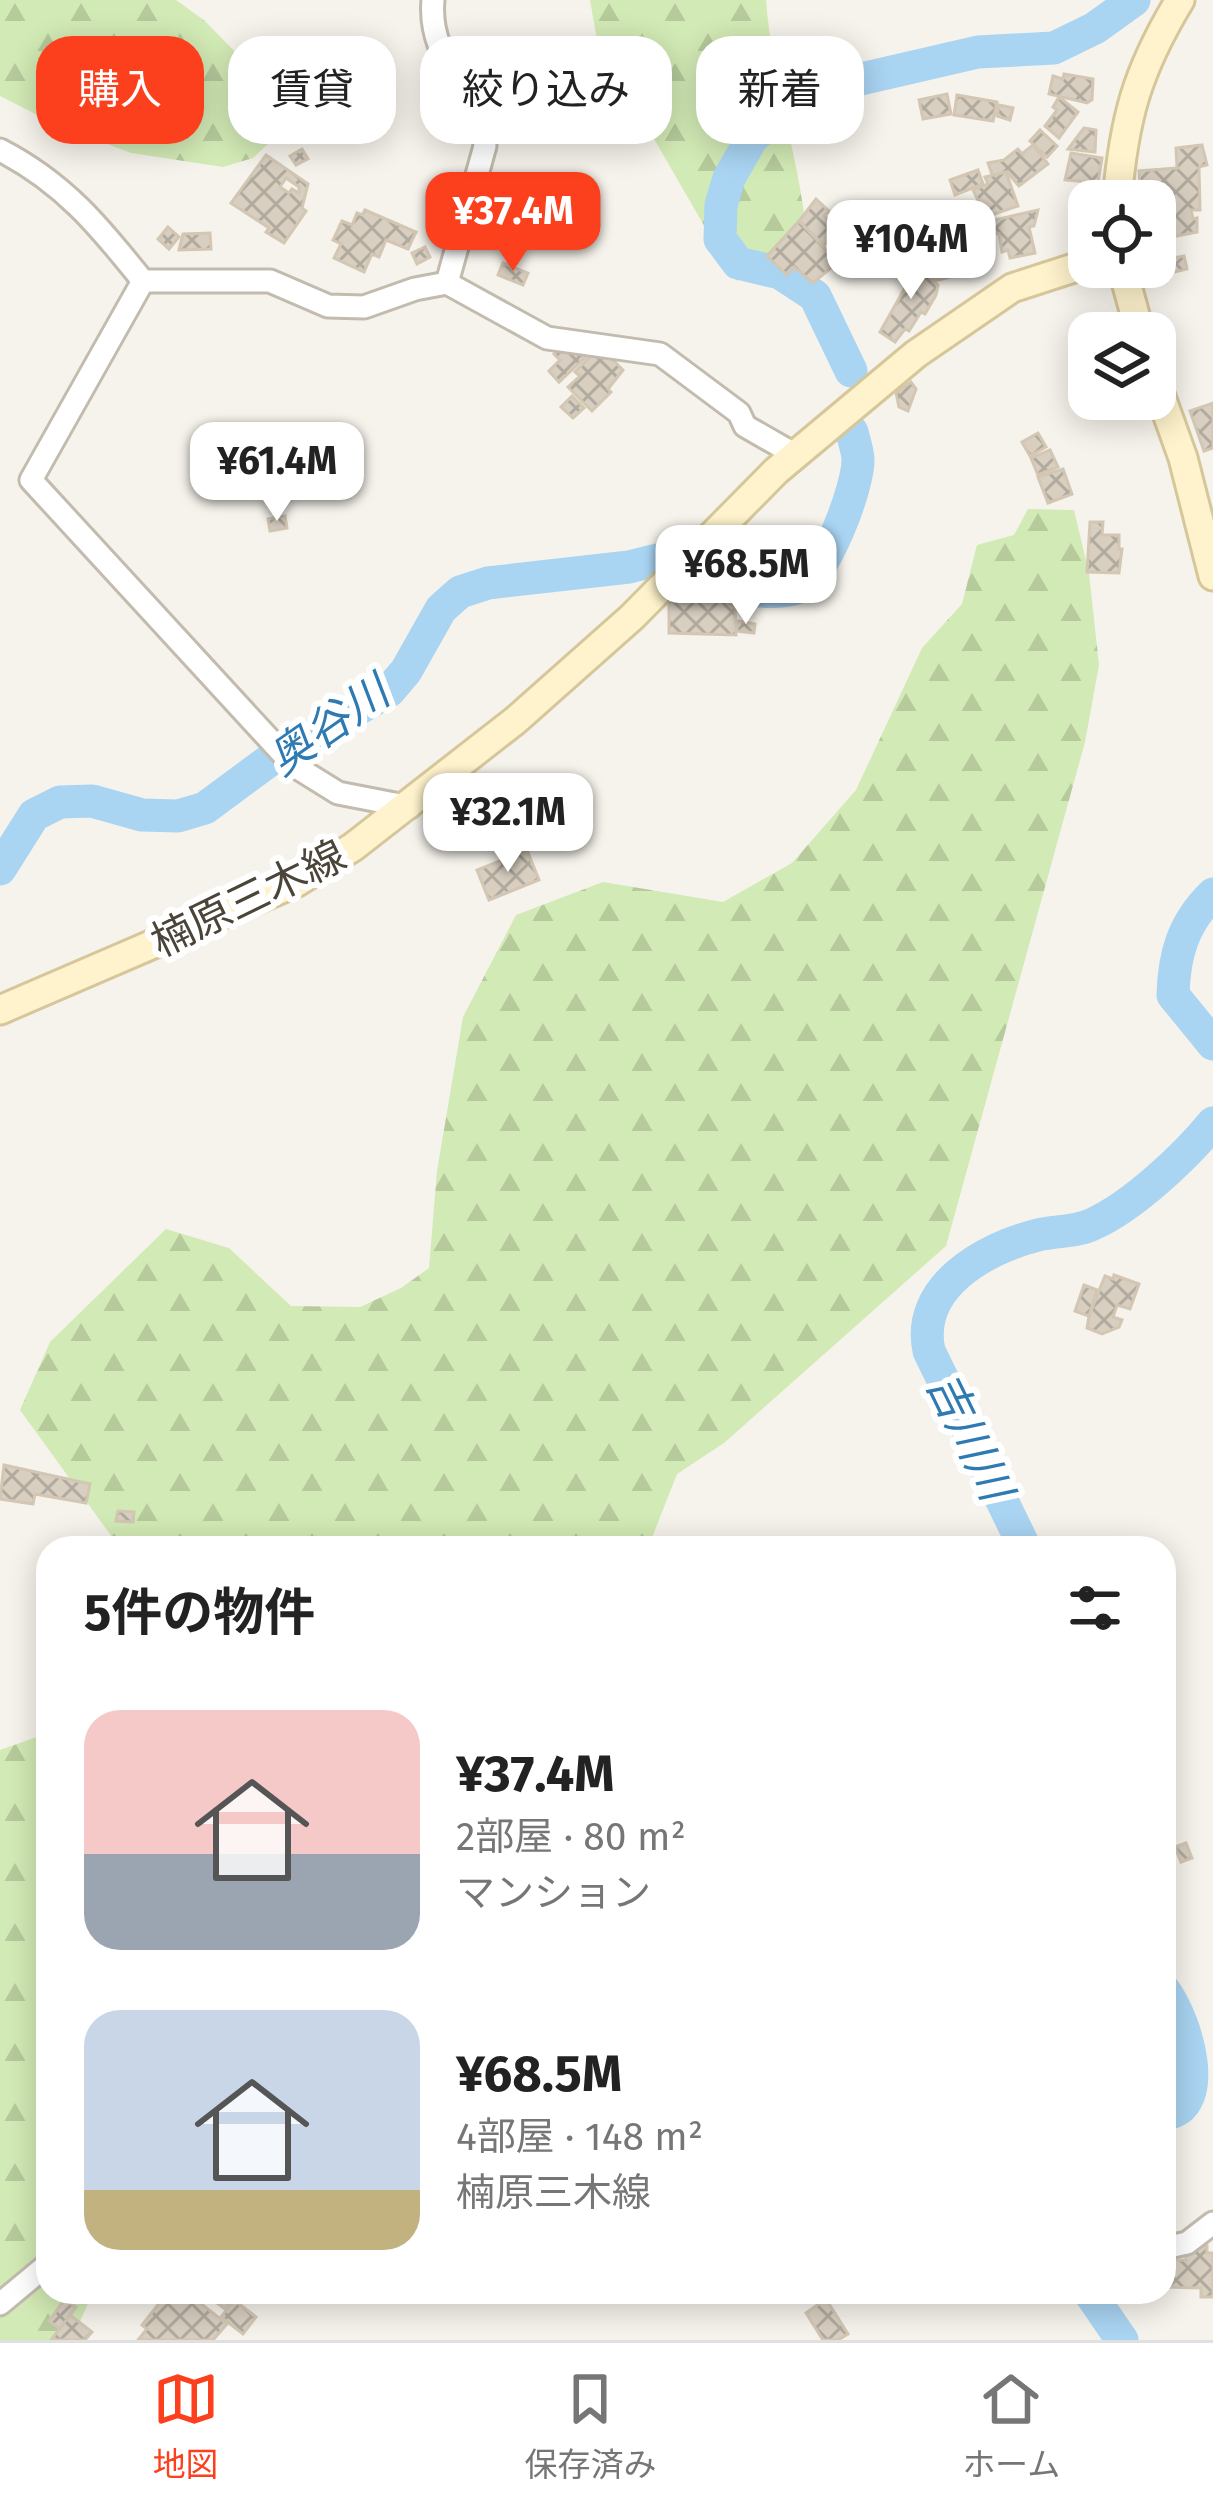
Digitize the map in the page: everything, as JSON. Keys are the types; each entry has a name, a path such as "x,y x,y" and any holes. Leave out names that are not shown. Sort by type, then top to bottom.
{"main road":[{"path":"1119,180 1133,93 1180,0"},
{"name":"楠原三木線","path":"0,1010 297,882 410,807 632,617 794,454 964,319 1012,288 1068,270"},
{"path":"1169,420 1213,576"}],"street":[{"path":"433,0 431,22 442,59 483,131 485,146 447,283"},
{"path":"0,150 33,167 88,212 143,281"},
{"path":"143,281 270,281 328,306 364,307 447,283 547,338 660,354 739,413 745,426 794,454"},
{"path":"143,281 31,480 293,765 338,793 410,807"},
{"path":"1176,2245 1213,2223"},
{"path":"0,2304 36,2274"}],"green space":[{"path":"0,0 176,0 228,45 228,144 268,144 253,158 223,167 131,153 107,144 204,144 204,36 36,36 36,114 0,96"},
{"path":"590,0 766,0 771,36 696,36 696,144 791,144 807,237 736,281 657,144 672,144 672,36 596,36"},
{"path":"1028,509 1074,510 1089,573 1099,665 1085,742 946,1246 724,1443 677,1474 653,1536 111,1536 20,1410 50,1342 166,1229 229,1248 291,1306 360,1307 401,1288 429,1268 437,1171 463,1017 516,915 603,882 723,902 792,863 856,790 922,648 962,604 977,545 1014,535"},
{"path":"36,1737 36,2304 88,2304 72,2340 0,2340 0,1750"}],"building":[{"path":"1064,74 1093,79 1092,100 1087,103 1049,94 1053,76 1063,79"},
{"path":"947,94 951,114 923,119 919,100"},
{"path":"957,95 997,102 993,121 954,115"},
{"path":"1059,97 1078,112 1059,138 1045,126 1057,110 1053,107"},
{"path":"999,105 1013,108 1010,120 997,116"},
{"path":"1084,128 1096,130 1095,152 1068,149"},
{"path":"1040,130 1057,146 1047,157 1030,141"},
{"path":"1033,145 1048,164 1019,186 1007,172 993,177 988,163 1004,160 1018,149 1022,154"},
{"path":"1202,145 1207,165 1199,167 1200,210 1191,210 1193,219 1197,218 1197,232 1176,236 1176,180 1140,180 1139,171 1177,168 1176,148"},
{"path":"302,149 308,159 296,165 290,156"},
{"path":"1071,153 1102,158 1098,180 1065,180"},
{"path":"266,155 308,184 302,208 306,211 284,243 231,203","holes":["286,178 299,187 299,193 280,187"]},
{"path":"978,170 983,184 955,195 950,180"},
{"path":"1006,172 1018,206 986,217 973,190 988,184 985,177"},
{"path":"816,199 829,211 824,216 838,229 824,245 799,221"},
{"path":"365,210 416,232 408,249 386,240 379,257 372,254 364,272 334,258 341,244 333,240 342,221 352,225 357,213 362,215"},
{"path":"1038,210 1034,226 1029,227 1035,253 1010,258 1008,250 1002,252 999,234 993,232 990,221"},
{"path":"799,221 838,262 813,283 794,267 787,275 767,256"},
{"path":"168,227 179,237 169,249 158,239"},
{"path":"853,231 863,240 850,253 841,245"},
{"path":"210,233 211,249 179,250 183,234"},
{"path":"873,233 887,246 866,269 852,257"},
{"path":"425,247 430,257 417,264 412,253"},
{"path":"942,247 950,277 935,281 928,251"},
{"path":"924,254 938,285 936,295 925,314 921,312 895,342 880,332"},
{"path":"1184,256 1187,269 1176,272 1176,257"},
{"path":"503,263 528,273 523,285 498,275"},
{"path":"573,336 590,353 559,382 549,371 560,360 554,354"},
{"path":"600,347 623,370 608,389 611,392 592,411 568,387 580,376 575,372"},
{"path":"911,382 916,389 908,411 899,407 896,393"},
{"path":"572,396 584,408 573,418 561,407"},
{"path":"1213,403 1213,448 1204,451 1190,411"},
{"path":"1038,433 1046,447 1030,456 1022,442"},
{"path":"1050,450 1058,467 1038,475 1031,458"},
{"path":"1063,469 1072,494 1048,503 1038,477"},
{"path":"285,516 287,528 270,531 268,519"},
{"path":"1090,522 1103,522 1102,535 1119,535 1119,573 1087,572"},
{"path":"669,600 723,600 735,607 736,635 669,633"},
{"path":"738,621 755,624 754,633 736,631"},
{"path":"527,850 539,880 489,900 477,870"},
{"path":"1114,1275 1139,1284 1130,1309 1117,1305 1113,1317 1122,1320 1119,1327 1102,1334 1087,1328 1089,1316 1105,1276 1113,1279"},
{"path":"1084,1285 1097,1290 1089,1316 1075,1311"},
{"path":"4,1465 90,1484 86,1503 35,1494 33,1504 0,1499"},
{"path":"118,1511 134,1512 133,1522 116,1521"},
{"path":"1186,1843 1192,1858 1181,1862 1176,1847"},
{"path":"1195,2246 1207,2246 1207,2253 1213,2253 1213,2297 1201,2297 1201,2288 1176,2287 1176,2260 1186,2260 1186,2250 1195,2250"},
{"path":"61,2304 76,2307 60,2329 49,2321"},
{"path":"159,2304 201,2304 227,2324 213,2340 138,2340 147,2329 142,2325"},
{"path":"231,2304 239,2304 256,2317 243,2334 221,2317"},
{"path":"819,2304 829,2304 848,2334 823,2340 806,2313"},
{"path":"70,2315 92,2332 85,2340 51,2340"}],"waterway":[{"name":"奥谷川","path":"851,371 815,296 780,273 738,263 720,239 721,205 729,178 752,138 795,101 848,82 978,52 1054,48 1095,28 1134,0"},
{"name":"奥谷川","path":"697,575 761,591 787,590 809,580 838,530 857,473 852,432"},
{"name":"奥谷川","path":"0,869 34,815 60,802 92,801 142,815 178,816 205,808 270,760 389,691 406,671 441,609 460,592 488,583 657,560"},
{"name":"吉川川","path":"1213,894 1182,940 1173,995 1213,1044"},
{"name":"吉川川","path":"1019,1536 929,1351 927,1328 933,1308 958,1274 997,1250 1038,1235 1087,1227 1125,1205 1213,1123"},
{"path":"1176,2011 1187,2042 1192,2081 1188,2097 1176,2110"},
{"name":"吉川川","path":"1097,2304 1122,2340"}]}
